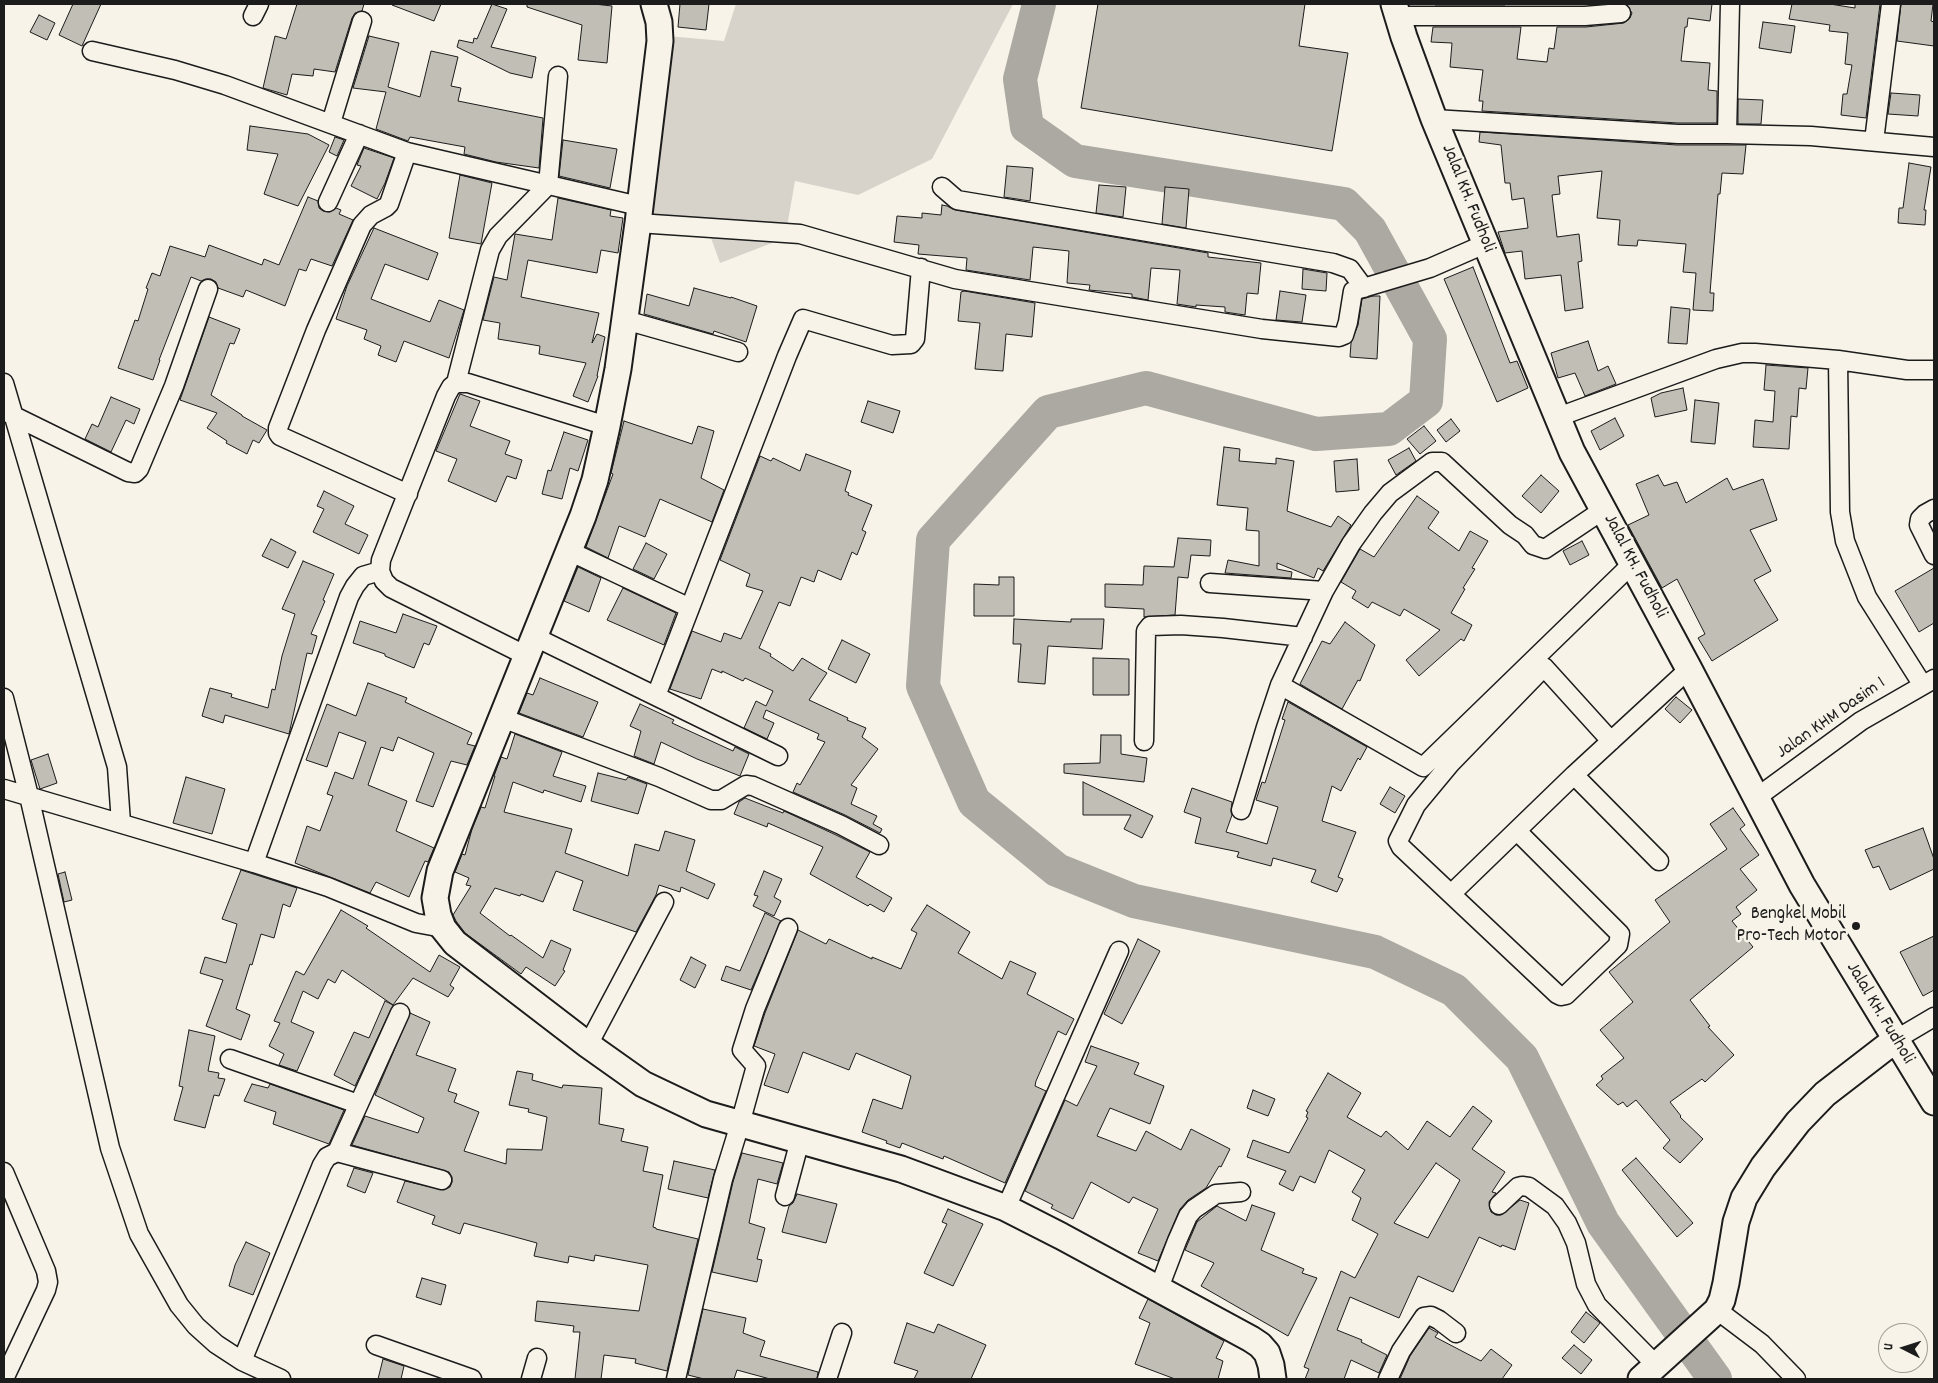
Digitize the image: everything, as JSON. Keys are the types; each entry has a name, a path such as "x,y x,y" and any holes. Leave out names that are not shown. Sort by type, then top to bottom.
{"street":[{"path":"654,4 659,22 660,41 625,320 607,426 589,500 440,871 435,898 443,928 456,943 588,1045 643,1084 706,1114 901,1169 1006,1208 1159,1288 1260,1345 1267,1353 1273,1379"},
{"path":"1727,134 1730,4"},
{"path":"1874,141 1891,4"},
{"path":"1396,10 1585,16 1621,13"},
{"name":"Jalal KH. Fudholi","path":"1396,10 1434,119 1572,452 1689,669 1806,893 1934,1102"},
{"path":"331,124 362,22"},
{"path":"92,51 217,82 407,152 548,185 639,215 800,234 955,278 1243,326 1339,337 1344,334 1348,322 1352,293 1355,290 1430,268 1485,244"},
{"path":"558,76 548,185 498,236 490,250 456,383 451,387 446,396 381,560 380,571 384,581 391,588 656,696 778,756"},
{"path":"1434,119 1678,134 1811,136 1934,146"},
{"path":"328,202 359,134"},
{"path":"407,152 389,204 371,215 362,225 316,330 278,428 278,433 280,436 408,494"},
{"path":"942,187 952,198 957,200 1333,263 1350,269 1372,286"},
{"path":"656,696 786,356 803,319 892,345 911,344 915,339 921,268"},
{"path":"9,414 128,472 136,473 174,386 208,289"},
{"path":"625,320 738,352"},
{"path":"1558,418 1732,354 1755,353 1838,360 1907,370 1934,370"},
{"path":"1838,360 1840,512 1846,541 1867,596 1928,682"},
{"path":"4,383 9,414 117,767 121,823"},
{"path":"456,383 468,383 607,426"},
{"path":"1241,810 1280,685 1324,591 1373,513 1390,493 1432,462 1442,462 1533,545 1545,549 1603,510"},
{"path":"1934,509 1920,519 1919,525 1934,555"},
{"path":"569,551 690,608"},
{"path":"1280,685 1423,767 1632,564"},
{"path":"254,863 349,597 363,576 380,571"},
{"path":"1210,583 1324,591"},
{"path":"1144,741 1146,631 1150,626 1181,625 1223,628 1303,637"},
{"path":"1517,831 1620,934 1618,945 1566,995 1556,994 1401,848 1398,841 1416,805 1450,764 1544,667 1612,741"},
{"path":"1451,894 1574,775 1689,669"},
{"name":"Jalan KHM Dasim 1","path":"1756,798 1861,721 1928,682"},
{"path":"4,698 17,793 110,1148 139,1234 179,1305 196,1326 216,1344 242,1361 281,1379"},
{"path":"502,718 659,777 711,800 721,800 746,785 753,786 842,825 879,845"},
{"path":"1574,775 1659,861"},
{"path":"17,793 328,886 408,920 443,928"},
{"path":"588,1045 664,902"},
{"path":"676,1379 723,1179 756,1066 742,1050 754,1009 788,928"},
{"path":"1006,1208 1119,951"},
{"path":"337,1152 400,1013"},
{"path":"1499,1205 1518,1187 1522,1186 1529,1187 1556,1206 1567,1223 1576,1243 1586,1284 1597,1305 1649,1372 1714,1313 1722,1300 1736,1222 1744,1198 1763,1167 1798,1122 1825,1094 1895,1040 1934,1017"},
{"path":"230,1059 358,1104"},
{"path":"785,1196 800,1140"},
{"path":"242,1361 327,1156 337,1152 442,1180"},
{"path":"4,1172 46,1271 48,1282 4,1379"},
{"path":"1159,1288 1188,1216 1194,1209 1216,1194 1241,1192"},
{"path":"1714,1313 1762,1344 1796,1379"},
{"path":"1388,1379 1401,1351 1424,1317 1427,1316 1439,1320 1456,1333"},
{"path":"828,1379 842,1333"},
{"path":"376,1345 472,1379"},
{"path":"531,1379 537,1358"}],"shaded area":[{"path":"736,4 1013,4 932,159 858,195 795,181 785,238 720,263 705,221 641,217 667,36 724,41"}],"building":[{"path":"73,4 101,4 82,46 59,35"},
{"path":"297,4 364,4 362,11 355,13 352,18 335,72 314,69 313,76 292,74 287,95 263,88 275,36 286,39"},
{"path":"392,4 441,4 434,21"},
{"path":"492,4 507,9 491,47 536,57 532,78 510,73 457,47 459,40 473,43 474,38 477,39"},
{"path":"527,4 594,4 612,6 607,63 578,60 582,25 527,7"},
{"path":"680,4 709,4 706,30 678,27"},
{"path":"1098,4 1305,4 1299,46 1348,53 1332,151 1081,108"},
{"path":"1505,4 1505,5 1435,5"},
{"path":"1626,4 1712,4 1710,21 1688,18 1687,27 1685,27 1681,61 1710,63 1708,90 1717,91 1717,123 1678,123 1482,111 1483,101 1479,101 1483,70 1450,67 1452,43 1431,42 1433,27 1521,27 1517,59 1547,62 1549,48 1554,49 1557,27 1586,27 1624,23 1630,18 1632,13"},
{"path":"1792,4 1830,4 1855,8 1855,4 1880,4 1866,118 1841,115 1843,94 1847,94 1852,65 1845,64 1848,33 1829,31 1830,25 1789,19"},
{"path":"1901,4 1933,4 1931,21 1934,22 1934,46 1897,41"},
{"path":"39,15 55,23 47,40 30,32"},
{"path":"1763,22 1795,26 1791,53 1759,48"},
{"path":"369,36 399,43 388,87 420,97 431,51 458,57 451,86 461,88 458,101 543,118 539,168 496,162 464,154 465,147 410,137 408,141 376,129 386,92 353,88"},
{"path":"1891,93 1920,95 1918,116 1888,114"},
{"path":"1738,99 1763,100 1761,124 1738,124"},
{"path":"250,126 308,134 329,145 298,206 264,194 278,154 247,150"},
{"path":"1480,132 1677,145 1746,145 1743,174 1722,173 1720,194 1718,194 1710,293 1714,293 1713,311 1693,310 1696,273 1683,272 1686,244 1638,240 1637,246 1618,245 1620,220 1597,218 1602,171 1558,176 1560,194 1552,195 1557,237 1579,234 1582,261 1578,262 1583,308 1565,311 1561,275 1525,279 1522,251 1505,253 1498,232 1528,228 1524,198 1512,200 1510,183 1505,183 1501,145 1479,142"},
{"path":"335,137 344,140 337,156 329,152"},
{"path":"563,140 617,149 610,188 559,176"},
{"path":"364,148 394,158 377,199 351,186 361,166 357,165"},
{"path":"1909,163 1931,167 1924,210 1926,210 1925,225 1898,223 1899,208 1903,208"},
{"path":"1007,166 1033,168 1030,201 1004,197"},
{"path":"460,175 492,183 481,244 449,238"},
{"path":"1099,185 1126,187 1123,217 1096,213"},
{"path":"1165,187 1189,189 1186,228 1162,224"},
{"path":"308,197 318,201 319,208 323,211 330,212 336,208 341,210 339,214 353,220 332,266 311,259 306,271 299,269 285,306 246,290 243,297 218,288 216,282 211,279 201,281 191,277 153,380 118,368 135,320 138,321 148,289 146,288 152,273 160,276 170,246 205,257 209,245 262,265 264,259 279,265"},
{"path":"558,198 611,210 610,216 623,218 618,253 601,250 597,273 528,260 521,297 599,313 592,343 597,334 605,337 598,376 588,402 573,396 586,363 539,354 540,346 498,339 500,323 483,320 494,277 507,280 515,234 552,240"},
{"path":"942,205 955,210 1208,253 1208,257 1261,263 1258,294 1247,293 1245,315 1225,312 1225,307 1196,305 1196,307 1177,304 1180,270 1151,268 1148,300 1132,297 1132,294 1089,290 1090,285 1067,283 1069,251 1033,247 1030,280 966,270 967,258 918,254 919,245 894,242 897,216 922,218 922,213 941,215"},
{"path":"374,228 438,253 428,280 385,264 371,299 430,322 439,300 464,310 449,358 404,341 396,362 378,355 381,346 364,339 367,330 336,319 347,286"},
{"path":"1473,267 1510,363 1517,361 1528,388 1497,402 1444,279"},
{"path":"1303,269 1327,273 1326,291 1302,289"},
{"path":"694,288 731,297 757,306 746,342 714,331 713,334 644,314 647,294 689,306"},
{"path":"1280,291 1306,295 1302,322 1276,320"},
{"path":"961,292 1035,303 1032,337 1006,334 1003,371 975,369 980,323 958,321"},
{"path":"1380,296 1377,359 1350,357 1351,343 1358,325 1362,299"},
{"path":"1671,307 1690,309 1687,344 1668,343"},
{"path":"209,317 240,329 234,344 230,343 211,395 267,430 259,443 253,440 247,454 226,443 227,441 207,428 217,413 180,400"},
{"path":"1588,341 1598,371 1608,366 1616,384 1585,396 1575,373 1558,378 1551,353"},
{"path":"1766,365 1808,368 1806,389 1799,388 1797,417 1791,416 1789,449 1753,447 1755,420 1773,422 1775,391 1764,390"},
{"path":"1683,388 1687,410 1655,417 1651,398 1661,393"},
{"path":"460,394 480,401 470,426 510,441 505,454 522,460 516,479 507,476 496,502 448,481 457,459 436,451"},
{"path":"111,397 140,409 134,424 126,420 111,452 85,439 92,424 98,427"},
{"path":"1695,400 1719,403 1715,444 1691,442"},
{"path":"868,401 900,411 893,433 861,422"},
{"path":"1615,418 1624,436 1600,450 1591,431"},
{"path":"1451,419 1460,431 1446,442 1437,430"},
{"path":"624,421 692,444 698,426 714,431 701,478 724,490 712,522 660,499 645,537 619,526 608,558 586,547 613,474 611,473"},
{"path":"1424,426 1436,441 1420,454 1407,439"},
{"path":"564,432 588,440 578,471 570,468 562,499 542,494 548,470 551,471"},
{"path":"1224,447 1240,449 1239,461 1276,464 1276,458 1294,461 1287,511 1331,527 1338,516 1351,525 1323,571 1318,568 1314,578 1277,563 1277,569 1292,572 1291,578 1225,573 1228,560 1259,566 1259,531 1246,530 1248,508 1217,505"},
{"path":"1409,448 1416,461 1396,475 1388,460"},
{"path":"806,454 851,471 845,491 849,493 848,495 872,505 862,530 866,532 857,555 852,552 841,580 818,570 814,582 801,577 790,606 779,602 759,648 771,654 770,656 793,671 802,658 827,673 809,700 866,728 862,737 878,749 851,785 857,788 851,804 877,816 873,824 882,829 880,833 793,792 797,783 800,785 825,742 817,739 819,734 766,710 763,718 774,723 767,739 744,728 756,701 766,706 773,691 745,678 743,681 722,671 722,673 712,669 701,699 670,689 692,631 721,642 724,633 741,639 763,591 746,586 750,574 720,560 760,456 771,461 773,458 800,471"},
{"path":"1357,459 1359,490 1336,492 1334,461"},
{"path":"1541,475 1559,491 1541,513 1522,496"},
{"path":"1658,475 1664,486 1677,482 1686,503 1727,478 1733,490 1763,479 1777,520 1750,530 1771,571 1754,580 1778,620 1712,661 1698,638 1705,634 1677,579 1662,588 1628,525 1649,515 1636,484"},
{"path":"324,491 354,506 345,524 368,535 359,554 313,532 324,509 317,506"},
{"path":"1417,496 1439,512 1428,528 1459,551 1470,531 1488,541 1472,568 1475,569 1451,613 1472,625 1464,641 1461,639 1419,676 1406,660 1440,630 1404,609 1400,616 1372,602 1368,608 1352,598 1356,591 1341,582 1360,549 1374,557"},
{"path":"1178,538 1211,540 1210,556 1191,555 1188,578 1178,577 1175,615 1144,617 1144,609 1105,607 1105,584 1143,585 1144,566 1174,567"},
{"path":"271,539 296,552 288,568 262,556"},
{"path":"1582,541 1589,555 1570,565 1563,551"},
{"path":"646,543 667,554 654,579 633,569"},
{"path":"303,561 334,574 311,634 317,636 312,654 307,653 289,734 225,715 223,723 202,716 210,688 232,694 231,697 268,708 272,689 275,690 282,656 295,614 282,609"},
{"path":"578,567 601,578 589,612 564,601"},
{"path":"1934,568 1934,623 1919,632 1895,591"},
{"path":"999,577 1014,577 1014,616 974,616 974,584 999,585"},
{"path":"623,588 676,613 664,645 607,620"},
{"path":"403,614 437,626 429,645 424,643 414,668 385,656 385,654 353,643 360,621 396,633"},
{"path":"1014,619 1071,622 1071,619 1104,619 1102,649 1048,646 1045,684 1018,682 1021,644 1013,644"},
{"path":"1345,622 1375,645 1360,681 1358,680 1342,709 1300,684 1322,641 1330,644"},
{"path":"842,640 870,654 856,683 828,669"},
{"path":"1093,658 1129,659 1129,695 1093,695"},
{"path":"540,678 598,702 583,737 519,713 527,693 533,695"},
{"path":"368,683 407,698 405,702 472,733 467,744 475,746 467,765 451,761 433,807 416,801 434,753 398,737 393,751 381,747 368,785 407,801 396,831 434,848 428,862 425,861 409,897 376,882 370,893 295,863 307,826 320,831 333,796 327,794 335,772 353,779 366,742 339,732 327,767 306,760 327,704 356,716"},
{"path":"1676,697 1692,710 1680,723 1665,709"},
{"path":"1288,702 1367,747 1360,760 1358,758 1341,791 1332,786 1322,821 1356,832 1338,877 1343,879 1337,892 1311,882 1316,870 1273,858 1271,866 1237,857 1239,852 1195,843 1201,818 1184,812 1192,788 1232,802 1232,815 1226,832 1267,844 1278,807 1256,800 1262,782 1265,783 1285,720 1282,719"},
{"path":"640,704 674,720 672,723 733,751 735,747 749,754 740,776 661,742 654,764 634,756 641,731 630,726"},
{"path":"515,734 562,752 553,776 586,786 581,802 544,790 543,793 513,782 504,812 572,829 565,853 628,876 635,844 659,851 665,831 695,840 686,871 715,884 708,899 681,887 680,892 659,885 656,895 636,932 573,910 583,881 556,871 543,902 521,894 520,896 495,888 480,913 543,958 551,940 571,949 563,970 565,971 555,986 526,967 521,974 465,933 453,915 471,886 466,885 469,878 455,872 462,854 465,855 472,829 481,807 485,808 501,757 507,759"},
{"path":"1101,735 1121,735 1121,754 1147,758 1144,782 1064,773 1064,764 1100,763"},
{"path":"48,754 57,783 40,789 31,760"},
{"path":"598,773 626,780 628,777 647,784 638,814 591,801"},
{"path":"186,777 225,789 212,834 173,823"},
{"path":"1083,782 1153,816 1142,838 1124,829 1131,815 1083,815"},
{"path":"1390,787 1405,796 1395,813 1380,804"},
{"path":"745,798 783,813 784,811 870,852 856,877 892,898 884,912 870,904 868,906 810,874 823,847 768,823 767,827 734,814 739,802"},
{"path":"1733,808 1745,825 1740,829 1759,855 1740,869 1757,890 1736,907 1741,914 1732,921 1753,947 1690,1000 1710,1026 1708,1027 1734,1055 1705,1082 1702,1079 1670,1102 1680,1117 1703,1139 1680,1163 1663,1148 1670,1140 1636,1100 1627,1107 1623,1102 1618,1105 1596,1085 1603,1079 1601,1076 1624,1058 1600,1030 1633,1002 1609,972 1670,922 1655,900 1727,849 1710,824"},
{"path":"1923,828 1934,859 1934,869 1890,890 1879,866 1873,868 1865,850"},
{"path":"241,870 297,888 290,907 283,904 274,938 261,934 236,1009 250,1015 241,1040 206,1026 223,980 200,973 205,957 226,963 237,924 222,919"},
{"path":"764,871 782,879 774,897 781,901 774,916 753,906 758,896 754,895"},
{"path":"65,872 72,900 64,902 58,874"},
{"path":"927,905 970,932 958,953 1002,979 1010,961 1036,973 1027,994 1074,1019 1066,1035 1058,1031 1036,1081 1035,1086 1046,1091 1005,1183 944,1156 943,1159 902,1143 900,1148 862,1132 873,1099 902,1109 911,1076 856,1053 849,1070 803,1052 788,1093 764,1085 775,1054 754,1046 798,930 826,944 829,939 872,959 872,957 901,969 917,933 911,930"},
{"path":"341,910 368,926 366,928 430,972 439,955 460,967 450,985 454,988 448,997 413,978 393,1005 342,970 335,983 328,979 318,999 303,991 291,1022 314,1032 297,1071 279,1065 284,1054 269,1046 280,1023 274,1021 296,971 304,975"},
{"path":"765,913 781,921 751,990 721,980 726,966 740,971"},
{"path":"1934,936 1934,990 1923,996 1900,952"},
{"path":"1138,939 1160,951 1122,1024 1104,1014"},
{"path":"691,957 706,965 695,988 680,980"},
{"path":"385,1001 393,1005 355,1086 334,1075 354,1032 369,1038"},
{"path":"410,1013 430,1022 416,1055 456,1069 448,1091 457,1094 454,1102 479,1112 464,1151 506,1164 507,1149 542,1150 547,1117 528,1112 529,1109 509,1105 517,1071 533,1074 532,1080 562,1088 563,1085 602,1088 599,1124 624,1129 621,1141 648,1147 643,1171 663,1175 653,1227 698,1239 667,1371 635,1363 636,1359 604,1355 601,1379 575,1379 580,1332 573,1332 574,1326 535,1321 537,1301 639,1311 648,1265 595,1255 594,1261 569,1256 568,1263 534,1256 537,1243 464,1223 460,1234 432,1224 435,1216 397,1202 405,1181 444,1190 450,1187 452,1182 449,1172 352,1145 365,1116 418,1133 424,1118 375,1095"},
{"path":"189,1030 215,1036 208,1071 219,1073 218,1078 225,1079 219,1096 214,1095 205,1128 174,1120 183,1087 179,1086"},
{"path":"1091,1046 1139,1063 1134,1074 1164,1086 1150,1124 1110,1108 1097,1136 1136,1151 1146,1131 1181,1150 1191,1129 1230,1149 1221,1167 1219,1166 1206,1188 1188,1200 1180,1209 1158,1261 1138,1253 1158,1209 1133,1197 1129,1203 1091,1182 1073,1219 1051,1208 1053,1205 1025,1191 1065,1100 1077,1106 1097,1066 1085,1062"},
{"path":"1328,1073 1361,1093 1347,1117 1381,1137 1386,1131 1408,1150 1427,1121 1450,1137 1473,1106 1492,1121 1472,1149 1505,1172 1492,1192 1496,1193 1489,1202 1491,1212 1501,1215 1520,1200 1529,1203 1515,1250 1502,1245 1501,1247 1479,1237 1453,1292 1418,1276 1399,1318 1350,1297 1337,1330 1362,1340 1361,1342 1387,1355 1379,1373 1351,1360 1344,1379 1305,1379 1309,1369 1304,1367 1341,1271 1355,1278 1378,1234 1352,1220 1361,1198 1352,1192 1365,1170 1329,1150 1315,1183 1300,1176 1293,1191 1279,1184 1286,1171 1247,1157 1253,1140 1289,1153 1308,1118 1306,1117 1308,1112 1306,1111","holes":["1436,1163 1460,1180 1428,1238 1394,1223"]},
{"path":"252,1084 268,1088 270,1084 344,1110 329,1144 273,1124 276,1112 244,1101"},
{"path":"1253,1090 1275,1099 1268,1116 1247,1108"},
{"path":"742,1153 783,1163 777,1184 758,1179 749,1223 765,1228 757,1259 762,1260 757,1282 712,1272 733,1182"},
{"path":"1636,1158 1693,1223 1677,1237 1622,1170"},
{"path":"674,1161 715,1170 708,1198 668,1189"},
{"path":"354,1168 373,1173 365,1193 347,1186"},
{"path":"797,1194 837,1204 826,1243 782,1232 789,1206 793,1203"},
{"path":"1252,1205 1275,1213 1261,1250 1304,1269 1302,1273 1317,1278 1288,1336 1201,1286 1214,1263 1185,1250 1197,1222 1217,1206 1246,1221"},
{"path":"948,1209 983,1224 953,1286 924,1273 947,1224 942,1222"},
{"path":"246,1242 270,1253 253,1295 229,1286 235,1265"},
{"path":"422,1278 446,1285 441,1305 416,1297"},
{"path":"1148,1299 1224,1341 1216,1358 1223,1361 1218,1379 1175,1379 1135,1364 1150,1323 1139,1318"},
{"path":"703,1309 746,1318 743,1333 765,1341 760,1356 818,1372 817,1379 770,1379 737,1370 734,1379 704,1379 688,1375"},
{"path":"1586,1312 1600,1323 1584,1343 1571,1332"},
{"path":"907,1323 934,1333 938,1324 986,1345 971,1379 914,1379 918,1371 894,1363"},
{"path":"1429,1328 1438,1333 1435,1337 1481,1361 1491,1349 1512,1365 1502,1379 1400,1379 1410,1356"},
{"path":"1574,1345 1592,1360 1581,1374 1562,1358"},
{"path":"383,1359 404,1366 401,1379 378,1379"}],"waterway":[{"path":"1039,4 1020,79 1027,127 1075,161 1344,204 1370,230 1430,339 1426,401 1389,429 1316,434 1146,388 1048,412 933,540 923,686 974,802 1057,870 1134,901 1375,952 1454,990 1522,1058 1603,1223 1715,1379"}],"place":[{"name":"Bengkel Mobil Pro-Tech Motor","path":"1856,926"}]}
